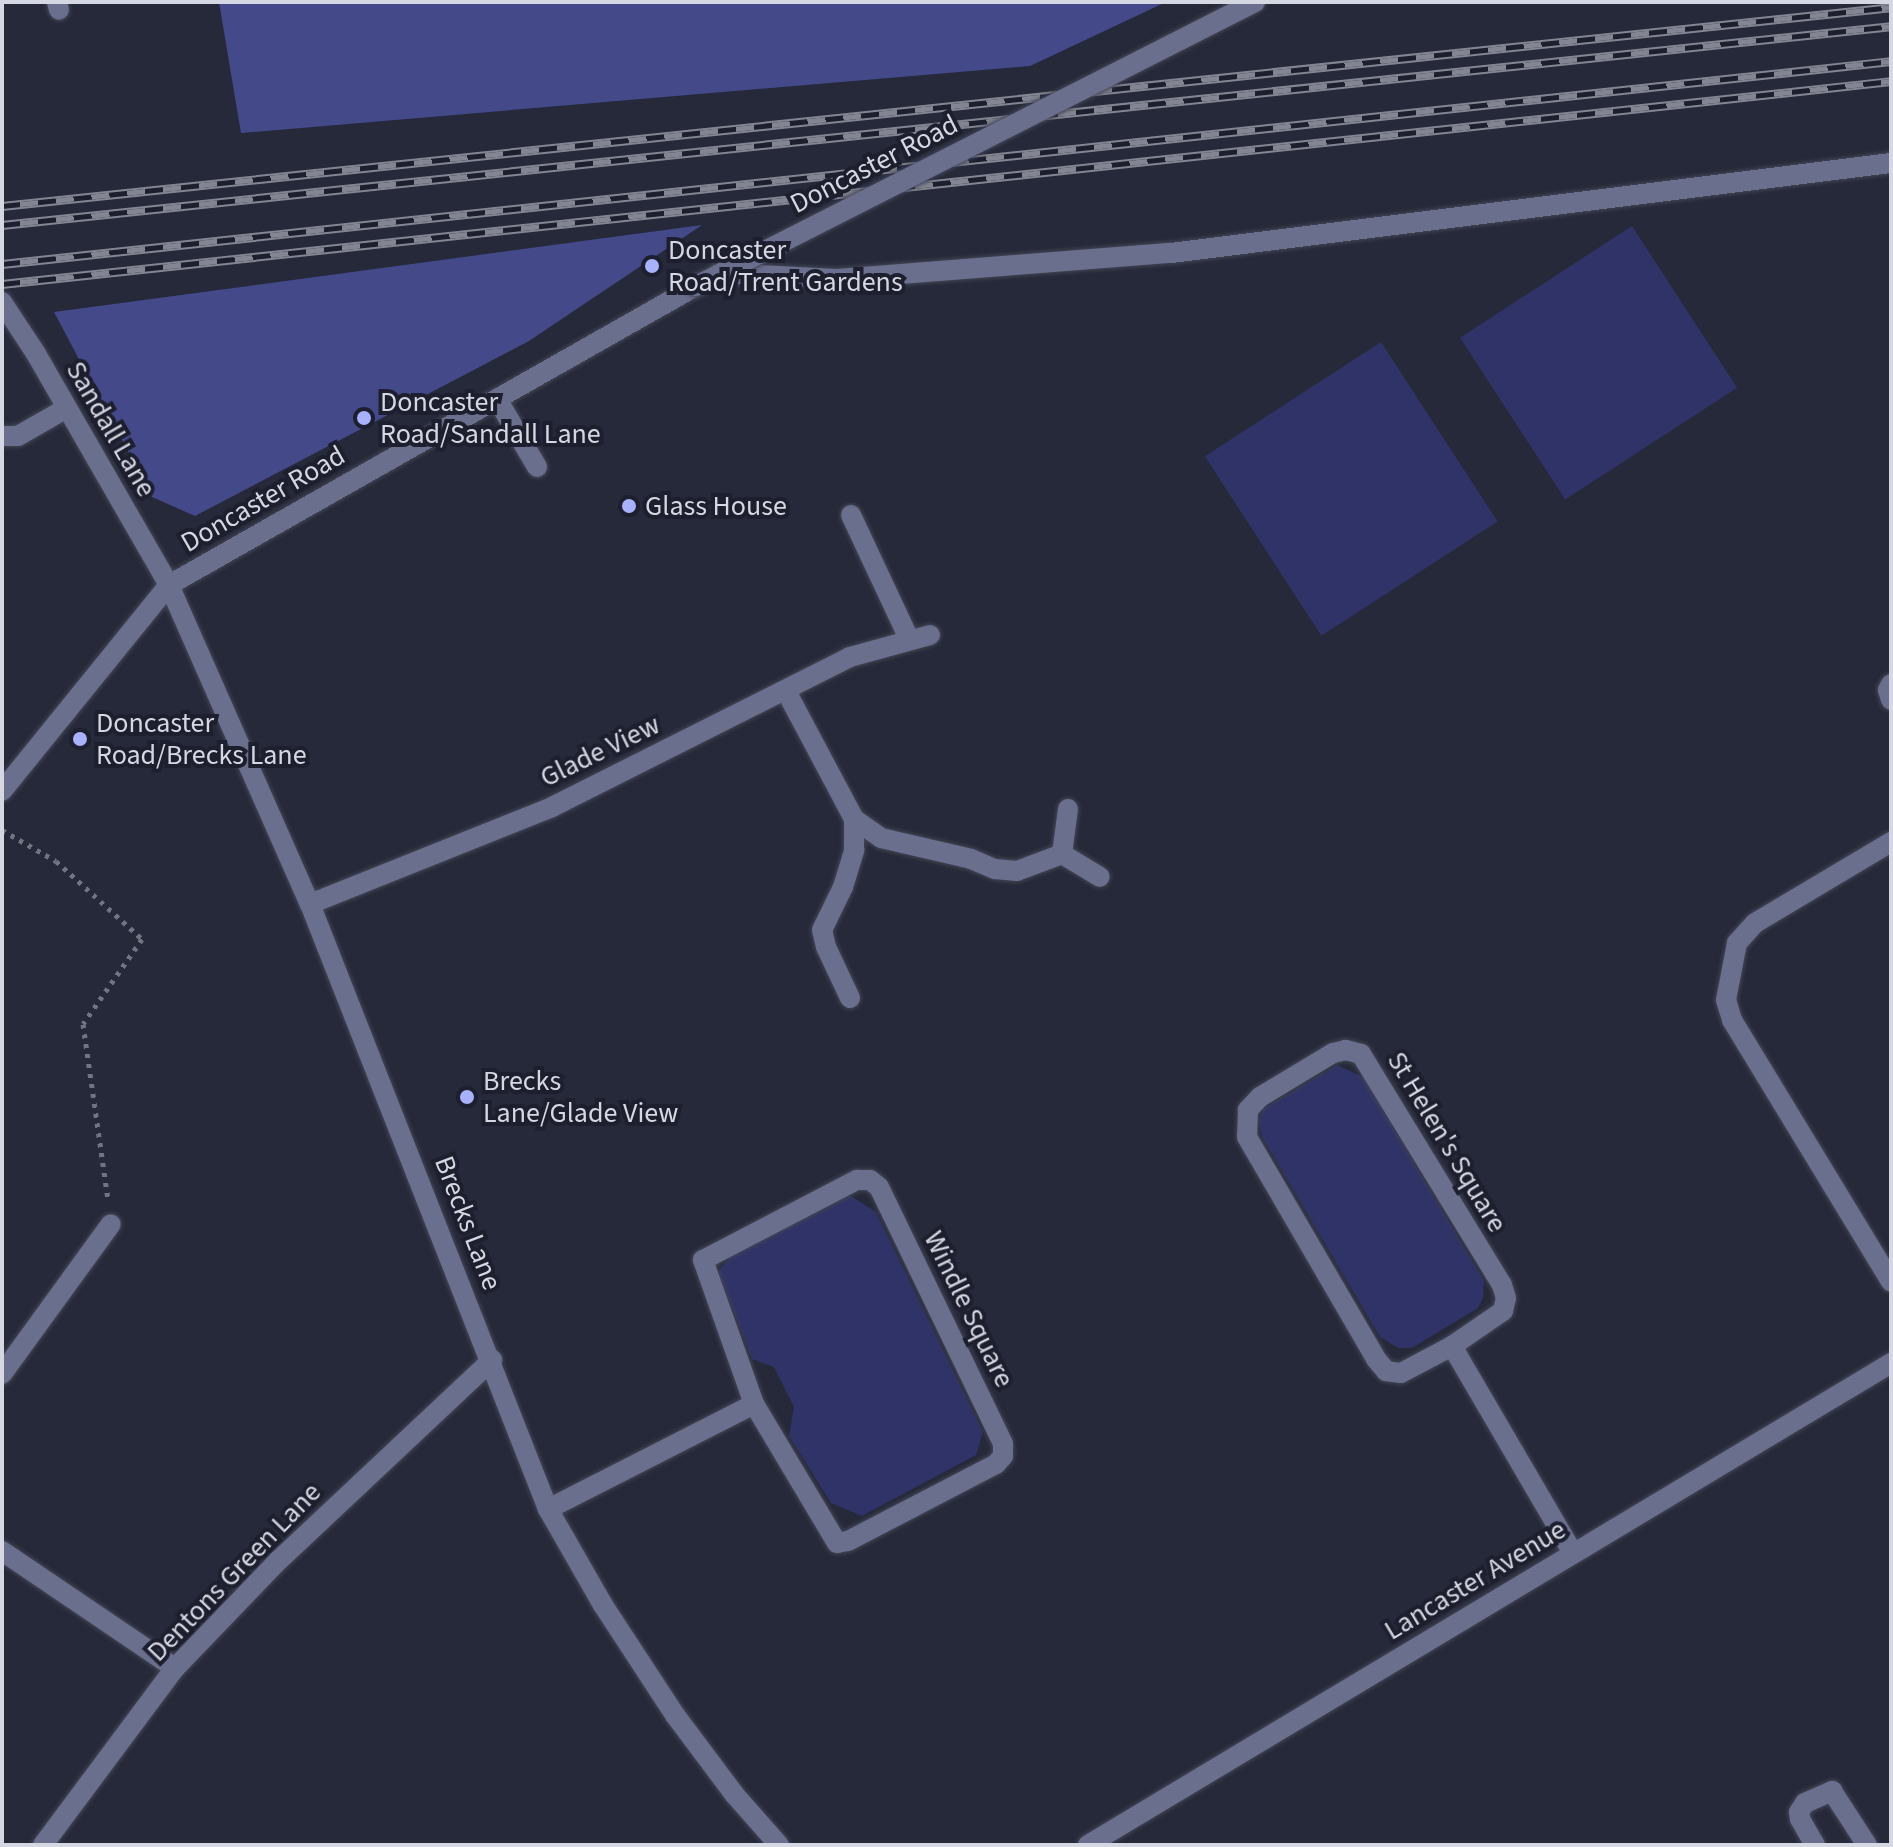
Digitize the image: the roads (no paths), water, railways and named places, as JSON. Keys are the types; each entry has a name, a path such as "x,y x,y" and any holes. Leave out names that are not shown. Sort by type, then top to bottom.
{"street":[{"name":"Doncaster Road","path":"2,791 169,585 720,273 1255,2"},
{"path":"720,273 837,279 1171,253 1891,163"},
{"name":"Sandall Lane","path":"2,302 35,352 65,409 169,585"},
{"path":"497,399 537,467"},
{"path":"2,436 18,436 65,409"},
{"path":"851,515 909,639"},
{"name":"Brecks Lane","path":"169,585 310,904 492,1360 548,1509 603,1605 675,1715 734,1794 779,1845"},
{"name":"Glade View","path":"310,904 552,807 850,657 930,635"},
{"path":"1891,684 1888,690 1891,700"},
{"path":"786,691 854,819 881,838 971,859 995,869 1017,871 1062,854"},
{"path":"1062,854 1068,809"},
{"path":"850,998 826,947 822,930 843,887 854,850 854,819"},
{"path":"1891,842 1755,923 1737,943 1726,1000 1732,1020 1891,1282"},
{"path":"1062,854 1100,877"},
{"name":"St Helen's Square","path":"1346,1050 1361,1054 1502,1285 1506,1298 1503,1311 1452,1346 1401,1373 1386,1371 1247,1137 1248,1110 1260,1097 1333,1053 1346,1050"},
{"name":"Windle Square","path":"857,1180 870,1180 879,1187 1003,1444 1003,1456 996,1464 848,1541 837,1543 754,1404 703,1260 857,1180"},
{"path":"2,1374 111,1224"},
{"path":"1452,1346 1573,1553"},
{"name":"Dentons Green Lane","path":"43,1845 175,1668 278,1561 492,1360"},
{"name":"Lancaster Avenue","path":"1088,1845 1891,1363"},
{"path":"548,1509 754,1404"},
{"path":"2,1551 175,1668"},
{"path":"1815,1845 1799,1812 1805,1803 1832,1791 1867,1845"}],"railway":[{"path":"2,206 1891,7"},
{"path":"2,225 1891,26"},
{"path":"2,264 1891,61"},
{"path":"2,284 1891,81"}],"place":[{"name":"Doncaster Road/Trent Gardens","path":"652,266"},
{"name":"Doncaster Road/Sandall Lane","path":"364,418"},
{"name":"Glass House","path":"629,506"},
{"name":"Doncaster Road/Brecks Lane","path":"80,739"},
{"name":"Brecks Lane/Glade View","path":"467,1097"}]}
